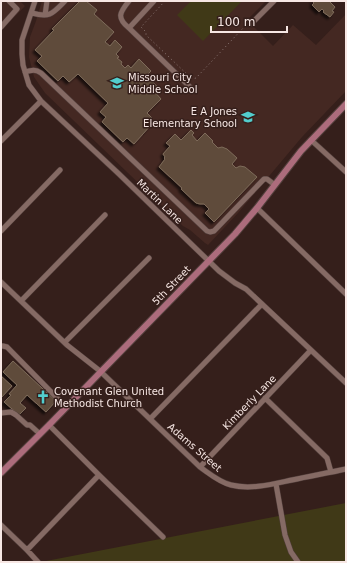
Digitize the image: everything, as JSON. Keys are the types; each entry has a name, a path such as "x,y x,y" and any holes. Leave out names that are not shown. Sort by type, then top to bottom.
{"main road":[{"name":"5th Street","path":"1,473 235,234 301,151 346,104"}],"street":[{"path":"1,27 17,9 9,1"},
{"name":"Martin Lane","path":"35,1 22,40 22,54 23,66 30,85 41,101 219,271 246,289 346,384"},
{"path":"45,15 47,1"},
{"path":"32,13 45,15 53,13 65,1"},
{"path":"129,1 123,8 120,15 123,24 191,88"},
{"path":"129,28 154,1"},
{"path":"249,24 274,1"},
{"path":"25,72 35,70 42,73 207,231 214,231 264,179 267,179 275,185"},
{"path":"1,141 41,101"},
{"path":"311,140 346,172"},
{"path":"1,231 60,170"},
{"path":"257,208 346,294"},
{"path":"21,301 105,215"},
{"path":"65,342 149,258"},
{"name":"Adams Street","path":"1,282 65,342 100,371 211,476 231,485 244,487 276,484 346,469"},
{"path":"150,419 262,304"},
{"path":"2,346 7,348 66,407"},
{"name":"Kimberly Lane","path":"200,467 311,350"},
{"path":"265,398 327,458 331,472"},
{"path":"1,413 11,412 40,434"},
{"path":"49,425 99,476 163,537"},
{"path":"27,550 99,476"},
{"path":"276,484 285,535 291,552 298,562"},
{"path":"1,525 38,562"}],"path":[{"path":"165,1 141,27 146,32 146,35 192,79 196,78 249,24"}],"shaded area":[{"path":"1,1 20,1 25,6 1,31"},
{"path":"42,1 266,1 247,20 273,46 293,25 316,45 346,14 346,91 302,137 238,213 208,245 183,226 45,93 34,77 29,57 30,37"},
{"path":"191,1 242,1 203,41 177,15"},
{"path":"346,503 346,562 41,562"}],"building":[{"path":"80,1 86,1 97,10 94,14 114,32 105,42 110,46 115,40 122,47 116,54 119,57 117,58 122,62 121,64 125,68 128,65 131,68 139,59 151,71 146,76 158,87 154,91 161,99 147,113 152,118 149,121 146,121 151,125 134,144 127,138 123,142 102,122 106,117 100,112 108,103 78,74 69,82 63,76 58,81 37,61 42,56 35,50 54,30 52,29"},
{"path":"312,1 329,1 335,7 332,11 334,12 330,17 323,12 324,11 322,9 319,12 312,5 314,3"},
{"path":"191,130 194,133 192,135 197,141 205,133 218,148 222,147 227,149 237,158 232,164 236,168 240,166 245,167 257,177 214,222 205,213 209,209 204,204 196,203 159,167 165,159 163,154 170,146 166,143 175,134 181,140"},
{"path":"13,361 56,401 46,412 27,395 20,403 26,408 19,415 4,402 11,395 9,394 17,385 3,372"},
{"path":"1,376 12,386 1,398"}],"place":[{"name":"Missouri City Middle School","path":"117,83"},
{"name":"E A Jones Elementary School","path":"248,117"},
{"name":"Covenant Glen United Methodist Church","path":"43,397"}]}
